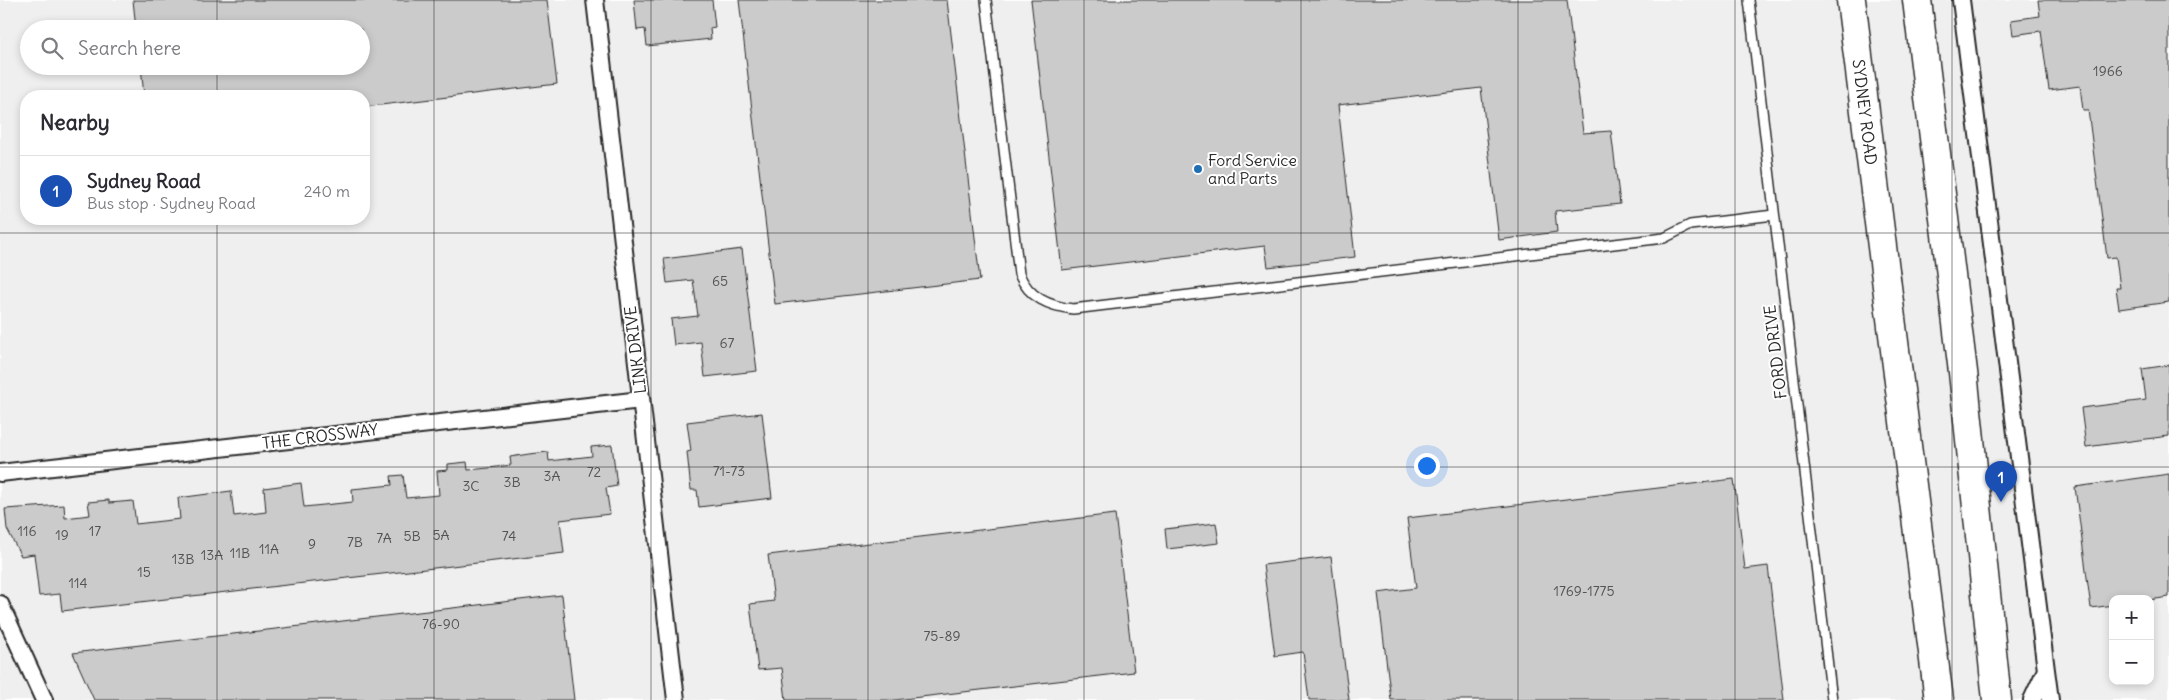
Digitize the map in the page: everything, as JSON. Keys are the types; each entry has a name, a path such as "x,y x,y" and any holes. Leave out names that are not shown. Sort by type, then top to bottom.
{"highway":[{"name":"SYDNEY ROAD","path":"1851,0 1939,700"},
{"path":"1917,0 1962,362 1997,700"}],"street":[{"name":"LINK DRIVE","path":"594,0 676,700"},
{"path":"1961,0 2050,700"},
{"name":"THE CROSSWAY","path":"0,473 641,400"},
{"path":"0,604 44,700"},
{"path":"2032,700 2046,670"}],"lane":[{"path":"986,0 1019,274 1023,284 1033,294 1043,302 1057,307 1073,309 1664,238 1690,225 1774,215"},
{"name":"FORD DRIVE","path":"1749,0 1832,700"}],"shaded area":[{"path":"0,0 2169,0 2169,700 0,700"}],"building":[{"path":"133,0 547,0 557,84 370,106 370,90 143,90 142,75 370,75 370,20 135,20"},
{"path":"634,0 712,0 715,27 710,28 711,39 647,46 645,29 637,30"},
{"path":"739,0 947,0 980,280 775,304"},
{"name":"Ford Service and Parts","path":"1031,0 1567,0 1583,133 1611,131 1620,204 1555,211 1557,232 1499,240 1481,88 1338,105 1355,257 1268,267 1265,246 1062,270"},
{"path":"2038,0 2169,0 2169,302 2119,309 2116,288 2120,288 2116,257 2107,258 2088,110 2083,110 2080,86 2049,90 2041,31 2013,35 2011,20 2040,16"},
{"path":"742,249 757,371 705,377 701,342 674,345 671,319 698,316 693,280 667,283 664,259"},
{"path":"2169,365 2169,436 2086,447 2081,408 2146,400 2142,369"},
{"path":"762,413 772,498 699,507 697,490 691,490 687,452 691,451 687,422"},
{"path":"612,445 617,486 606,488 610,514 560,520 564,553 62,611 60,594 39,596 34,554 21,556 7,529 5,509 64,505 65,518 90,515 88,502 109,500 109,503 133,501 136,524 180,519 178,498 231,491 234,516 266,512 264,488 301,483 304,507 353,502 352,489 392,485 391,476 403,475 406,498 439,495 437,471 448,470 448,464 467,462 468,470 489,468 511,465 510,457 529,454 548,452 549,461 592,456 591,447"},
{"path":"2169,474 2169,597 2154,599 2154,595 2109,595 2109,606 2091,608 2075,487"},
{"path":"1734,479 1745,569 1768,566 1784,700 1391,700 1378,593 1416,588 1407,518"},
{"path":"1115,514 1134,672 895,700 786,700 782,668 758,670 750,604 774,601 768,555"},
{"path":"1216,523 1219,543 1167,549 1165,529"},
{"path":"1331,557 1349,700 1309,700 1303,652 1275,656 1263,565"},
{"path":"562,595 574,700 94,700 73,653"}],"place":[{"name":"Ford Service and Parts","path":"1198,169"},
{"name":"Sydney Road","path":"2001,502"}]}
